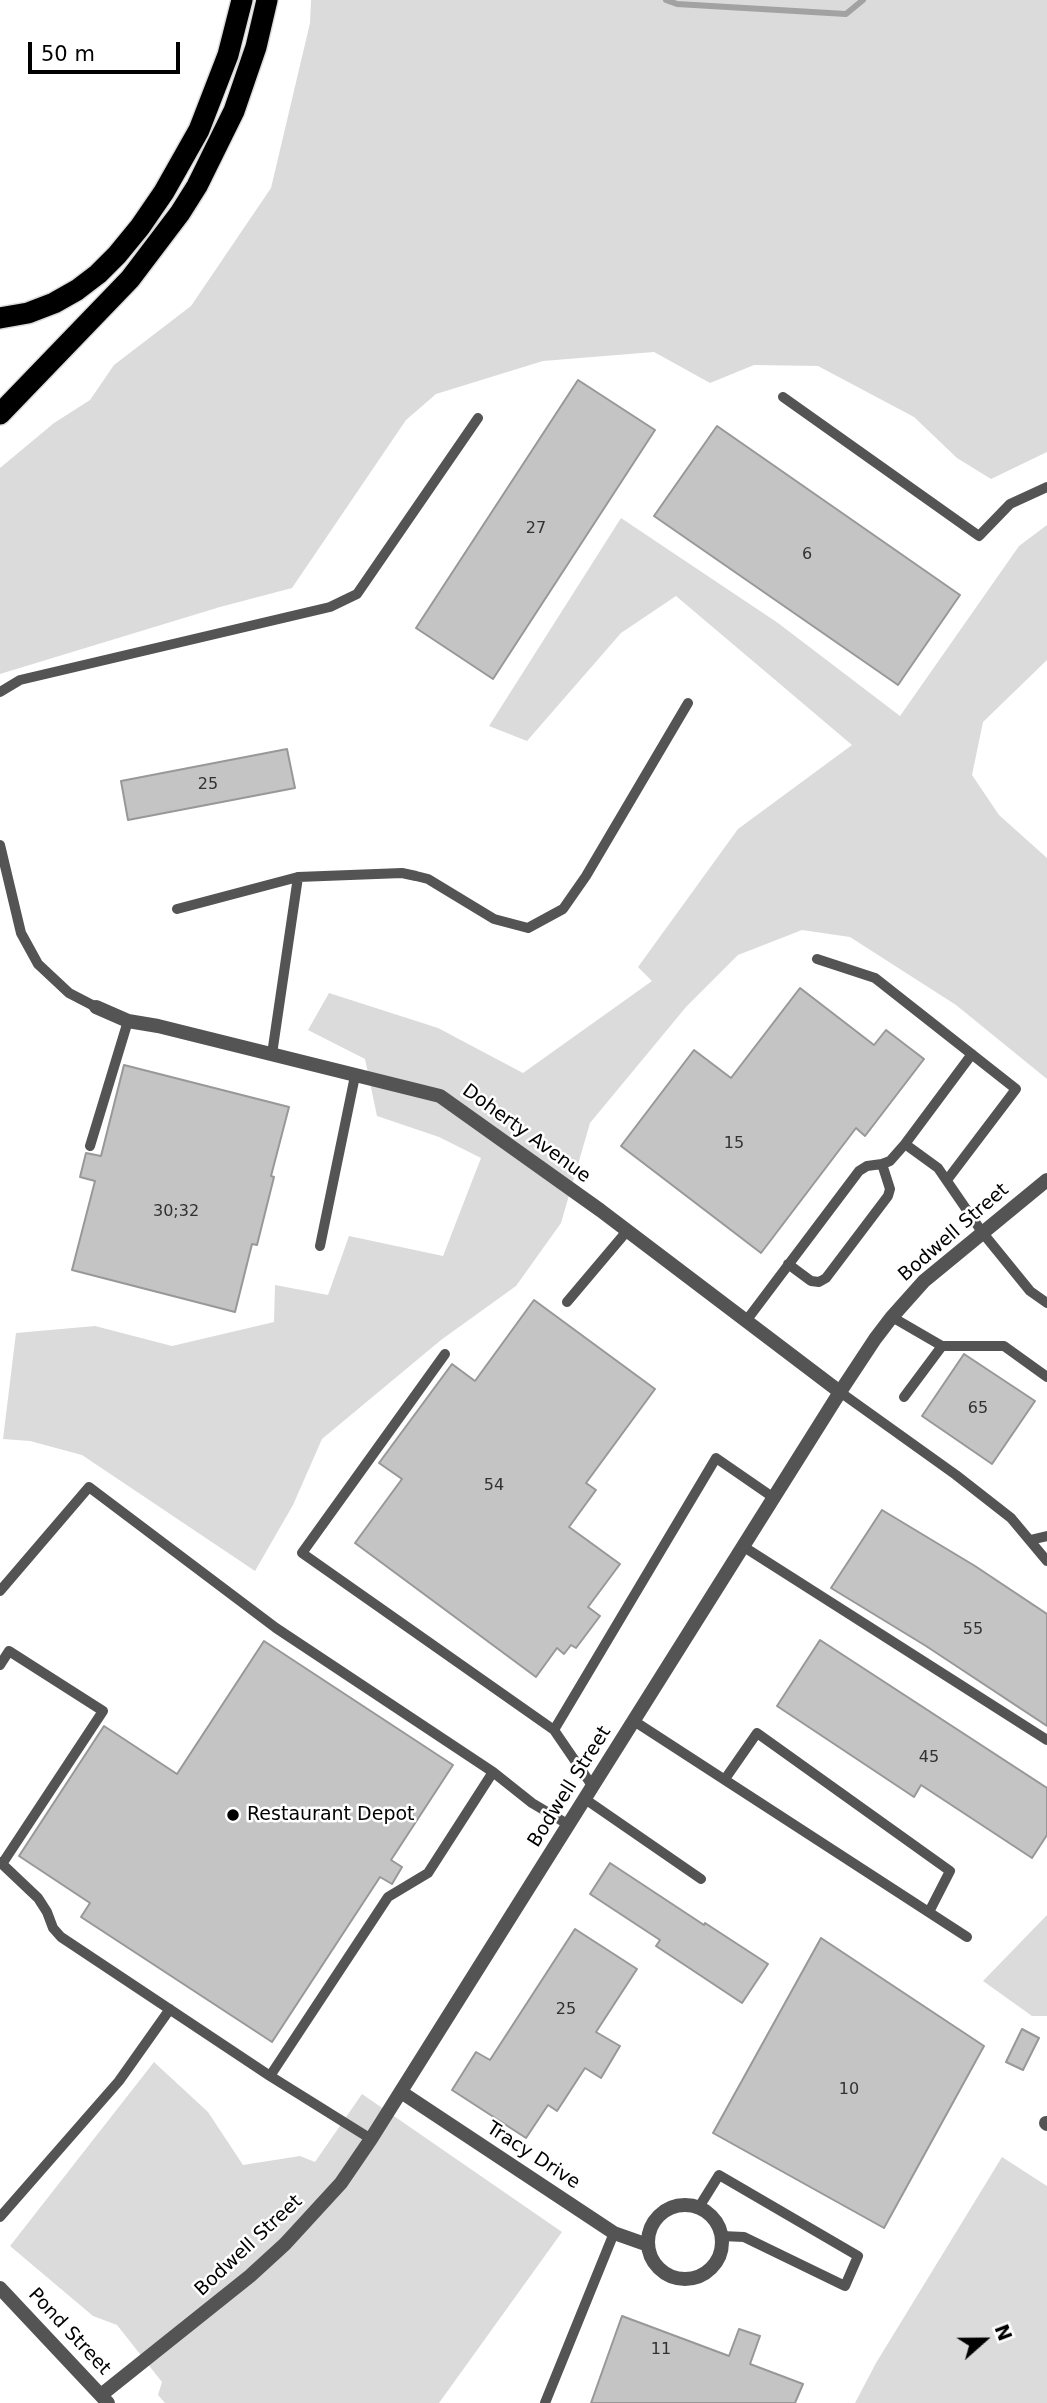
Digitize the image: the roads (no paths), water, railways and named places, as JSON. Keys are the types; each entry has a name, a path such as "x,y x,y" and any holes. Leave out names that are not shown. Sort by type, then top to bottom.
{"highway":[{"path":"0,318 29,313 77,290 117,255 140,227 200,130 228,55 242,0"},
{"path":"0,414 130,279 180,213 210,162 234,111 256,47 267,0"}],"street":[{"name":"Doherty Avenue","path":"96,1007 128,1021 158,1026 440,1096 627,1231 840,1392"},
{"name":"Bodwell Street","path":"105,2399 285,2244 341,2183 401,2092 840,1392 892,1317 925,1281 1047,1180"},
{"name":"Tracy Drive","path":"401,2092 614,2233 648,2245"},
{"path":"674,2206 699,2207 710,2214 718,2224 722,2236 719,2259 701,2276 678,2279 657,2267 648,2245 649,2232 654,2221 674,2206"},
{"name":"Pond Street","path":"0,2288 105,2399"}],"lane":[{"path":"782,397 979,536 1010,504 1047,487"},
{"path":"0,692 20,680 330,607 357,594 478,418"},
{"path":"177,909 298,877 402,873 428,879 494,919 528,929 563,909 586,876 688,703"},
{"path":"0,845 21,933 38,964 69,993 96,1007"},
{"path":"272,1054 298,877"},
{"path":"817,959 875,978 1016,1088 947,1180"},
{"path":"90,1146 128,1021"},
{"path":"746,1321 859,1171 867,1166 890,1161 972,1054"},
{"path":"320,1246 355,1076"},
{"path":"905,1144 938,1168 982,1232 1030,1290 1047,1303"},
{"path":"788,1264 811,1281 819,1282 826,1278 888,1196 890,1189 882,1164"},
{"path":"567,1302 627,1231"},
{"path":"892,1317 942,1346 1004,1346 1047,1377"},
{"path":"904,1397 942,1346"},
{"path":"445,1354 302,1553 554,1730 589,1793 701,1879"},
{"path":"840,1392 1011,1518 1047,1561"},
{"path":"554,1730 716,1458 774,1499"},
{"path":"0,1591 89,1487 275,1628 493,1772 531,1803 569,1825"},
{"path":"1030,1541 1047,1536"},
{"path":"744,1547 1047,1740"},
{"path":"0,1665 4,1648 103,1711 1,1863 38,1898 53,1928 61,1937 370,2140"},
{"path":"634,1721 967,1937"},
{"path":"725,1779 757,1732 950,1871 929,1912"},
{"path":"270,2076 388,1898 428,1872 493,1772"},
{"path":"0,2217 119,2081 170,2009"},
{"path":"699,2207 719,2175 858,2256 845,2287 744,2237 722,2236"},
{"path":"545,2403 614,2233"}],"waterway":[{"path":"666,0 677,4 846,14 863,0"}],"place":[{"name":"Restaurant Depot","path":"233,1815"}]}
